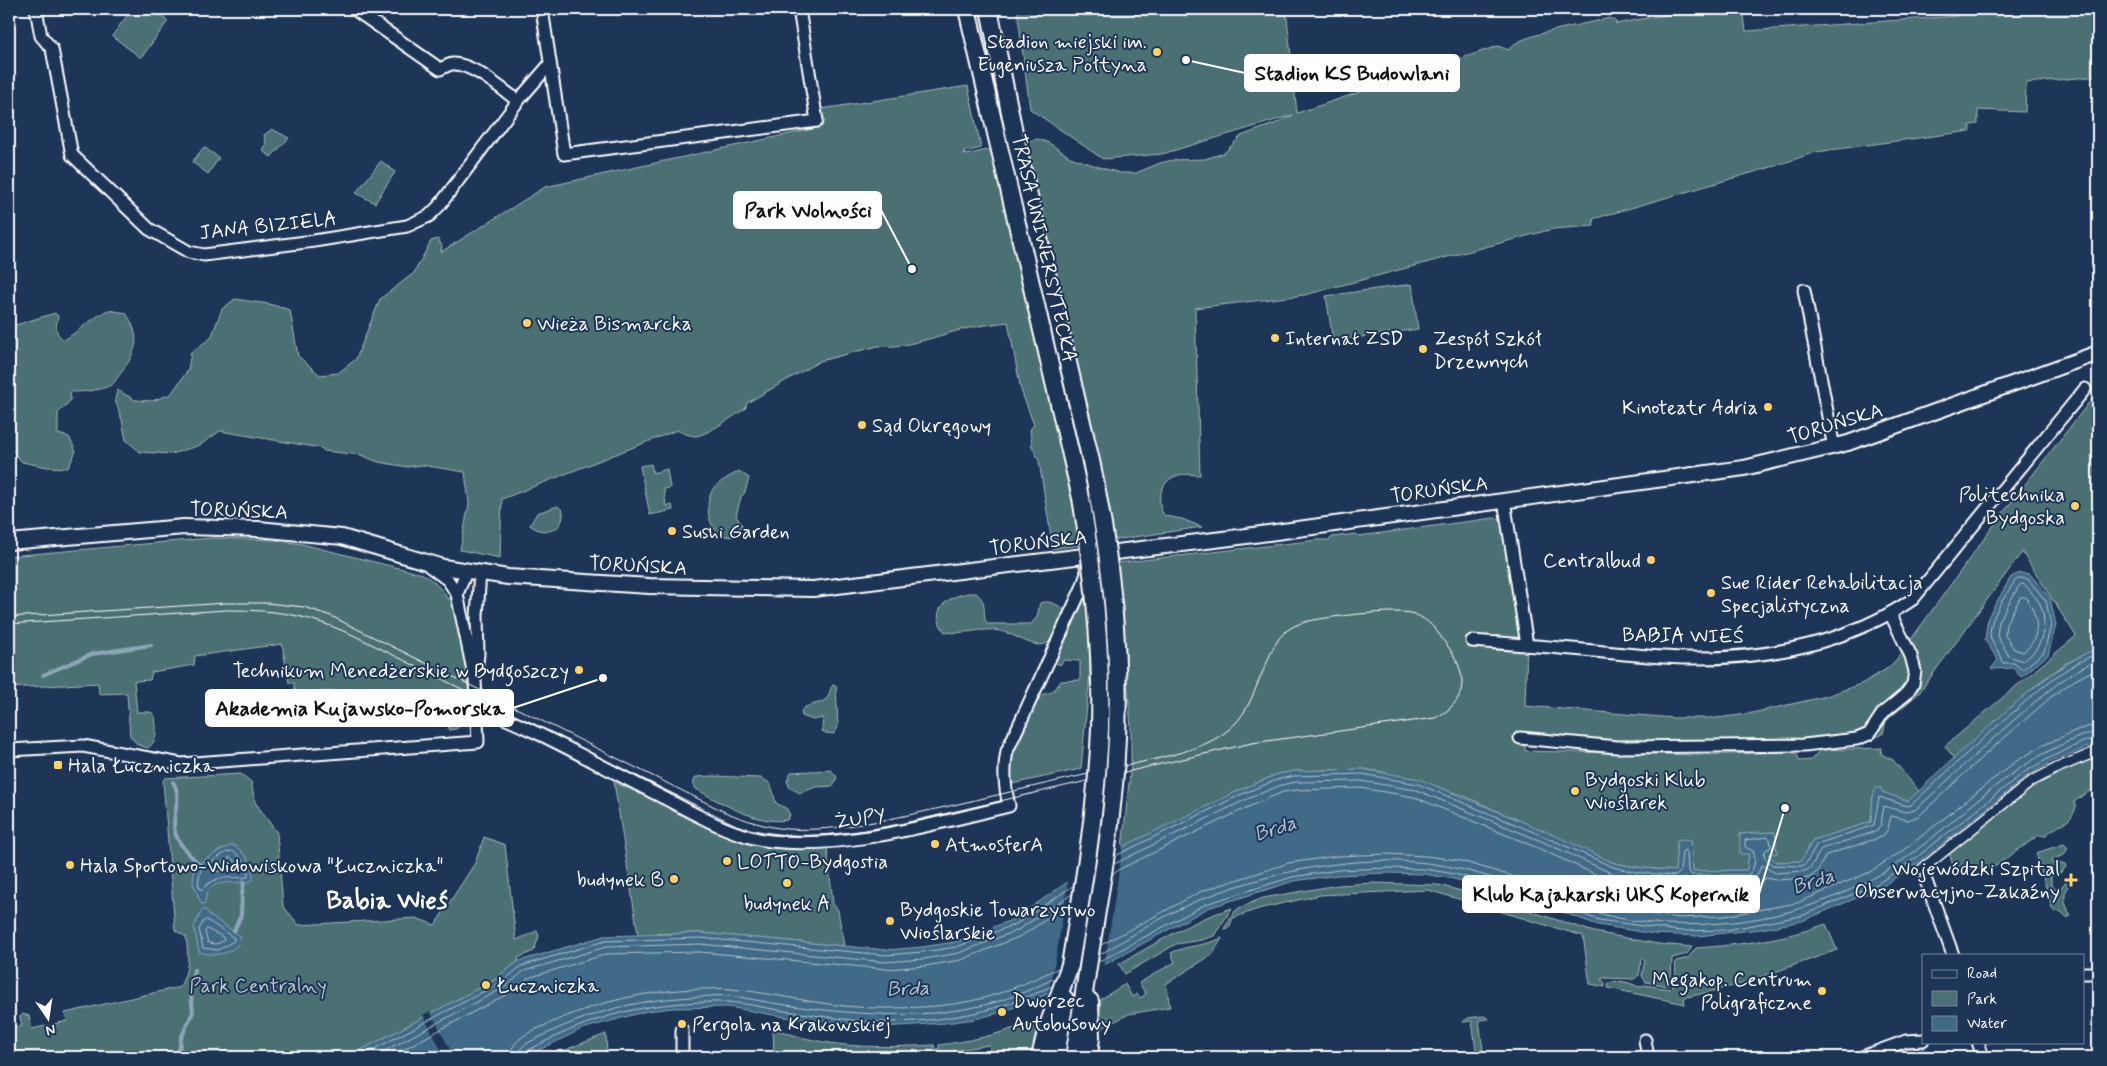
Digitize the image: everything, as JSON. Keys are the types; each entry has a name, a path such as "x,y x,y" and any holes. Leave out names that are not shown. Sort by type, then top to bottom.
{"main road":[{"name":"TRASA UNIWERSYTECKA","path":"967,9 1081,498 1094,588 1099,650 1100,720 1094,809 1070,964"},
{"name":"TRASA UNIWERSYTECKA","path":"989,9 1014,132 1091,461 1112,587 1118,713 1112,804 1088,967"},
{"path":"1040,1057 1047,1028 1070,964"},
{"path":"1056,1057 1070,964"},
{"path":"1074,1057 1088,967"},
{"path":"1088,967 1091,1035 1089,1057"}],"street":[{"name":"JANA BIZIELA","path":"36,9 40,36 52,48 72,155 149,229 189,252 204,255 258,249 407,226 421,221 439,206 518,101 550,64"},
{"path":"354,9 440,68 452,64 463,66 488,79 518,101"},
{"path":"542,9 564,154 817,121 799,9"},
{"path":"1804,290 1834,448"},
{"name":"TORUŃSKA","path":"9,542 184,527 258,529 342,537 419,560 508,577 591,584 678,588 813,589 1085,556 1759,465 1834,448 2098,353"},
{"name":"TORUŃSKA","path":"2058,367 2098,363"},
{"name":"BABIA WIEŚ","path":"1472,641 1690,658 1746,657 1828,640 1890,613 1912,599 1926,585 2085,389"},
{"path":"1504,500 1527,645"},
{"name":"ŻUPY","path":"476,707 513,721 738,834 770,841 821,842 886,834 1010,806 1004,777 1007,751 1082,588 1087,573 1085,556"},
{"path":"419,560 437,570 448,580 457,594 475,680"},
{"path":"457,594 460,583 473,571"},
{"path":"9,750 83,746 181,764 478,742 475,680 478,654 477,607 473,571"},
{"path":"1520,738 1617,747 1804,745 1857,739 1869,734 1883,713 1906,694 1913,684 1914,671 1911,656 1890,613"},
{"path":"1953,954 1924,875 2032,781 2098,751"},
{"path":"2084,973 2098,973"},
{"path":"682,1030 682,1057"},
{"path":"1645,1040 1648,1057"},
{"path":"1862,1057 1906,1041 1922,1040"},
{"path":"1979,1044 1983,1057"}],"green space":[{"path":"132,9 150,9 168,21 141,58 112,36"},
{"path":"974,9 983,9 1010,145 1038,139 1049,143 1070,157 1120,173 1136,173 1173,160 1205,159 1224,153 1241,136 1293,115 1162,154 1103,159 1030,109 1017,9 1286,9 1297,113 1498,46 1509,50 1514,44 1524,39 1554,30 1609,18 1615,20 1616,24 1680,13 1727,9 1743,9 1746,31 1957,16 1950,9 2098,9 2098,76 2026,83 2025,112 1978,110 1978,124 1970,125 1970,131 1816,152 1775,166 1593,219 1594,226 1553,229 1305,295 1195,308 1200,475 1181,475 1171,479 1163,488 1160,506 1165,516 1182,519 1202,527 1053,549 1039,461 1032,446 1030,429 1034,425 1021,390 1008,322 969,328 913,343 878,346 820,361 747,403 745,409 701,435 694,436 677,430 502,499 500,558 460,550 469,504 465,472 421,465 408,467 378,462 361,455 324,451 321,448 220,431 200,445 172,454 140,452 126,440 115,400 117,390 135,400 152,401 171,394 188,370 191,352 211,338 222,309 235,299 269,304 290,310 298,356 320,375 338,373 356,359 380,299 414,273 431,241 438,239 442,246 441,252 545,187 817,128 815,111 821,109 968,86 981,148 964,152 965,155 1006,146"},
{"path":"272,129 289,138 271,157 263,151 266,144 264,135"},
{"path":"204,147 219,158 208,174 192,162"},
{"path":"381,161 395,172 375,203 356,193"},
{"path":"1412,284 1418,329 1333,341 1326,296"},
{"path":"108,310 126,313 131,322 136,337 131,357 112,384 96,390 70,392 71,400 58,413 58,434 69,437 76,451 68,468 47,467 22,462 9,447 9,327 55,313 58,316 57,332 64,340"},
{"path":"2098,391 2098,648 2065,664 2040,682 1954,758 1945,746 2076,636 2022,552 1919,693 1886,721 1883,734 1865,743 1804,749 1616,743 1525,735 1525,751 1697,755 1791,752 1797,754 1799,761 1811,760 1820,750 1882,748 1881,754 1893,760 1919,791 1908,802 1882,792 1876,793 1873,796 1871,822 1813,840 1802,861 1776,862 1767,854 1774,832 1740,834 1749,854 1747,870 1693,871 1691,840 1677,840 1676,871 1614,863 1462,795 1383,772 1362,769 1295,771 1278,774 1240,790 1122,848 1131,765 1131,727 1117,563 1330,540 1332,537 1356,534 1359,536 1494,518 1507,520 1527,645 1525,706 1674,718 1717,718 1748,714 1827,696 1863,683 1888,668 1896,660 1999,518"},
{"path":"651,464 653,473 667,469 670,488 664,489 666,506 672,505 673,510 650,515 640,466"},
{"path":"739,471 749,478 736,516 742,525 740,535 730,537 722,535 711,523 708,506 715,486"},
{"path":"558,506 563,511 563,518 557,527 552,530 541,531 530,525 537,513"},
{"path":"212,538 275,540 302,544 423,574 430,579 447,598 452,599 467,665 469,699 461,711 461,725 456,729 449,730 447,712 408,715 407,705 371,709 370,717 360,719 357,716 357,711 366,708 364,692 356,690 295,693 294,683 289,683 282,644 195,656 194,665 152,672 150,680 134,681 137,712 151,712 155,716 155,737 152,745 148,748 138,745 130,736 127,693 99,694 98,683 9,688 9,556"},
{"path":"976,593 982,599 985,620 988,624 1031,624 1037,617 1040,603 1043,602 1052,603 1064,609 1063,617 1052,639 1046,644 1039,645 1008,633 993,630 959,633 945,632 938,617 939,611 948,600"},
{"path":"1086,594 1090,639 1090,673 1081,769 1012,784 1011,771 1014,749 1038,696 1052,692 1061,681 1080,680 1080,661 1064,660 1060,665 1054,662"},
{"path":"833,685 836,686 838,727 834,734 822,731 823,718 813,720 802,716 801,711 807,706 820,703 826,699"},
{"path":"2098,753 2098,789 2090,791 2074,802 2076,807 2074,813 2067,821 2045,836 2039,835 1993,868 1954,870 1949,852 2036,783"},
{"path":"831,770 837,777 833,786 816,787 800,793 790,788 787,781 791,772"},
{"name":"Park Centralny","path":"241,774 251,782 255,802 277,833 283,906 299,925 416,918 435,925 475,863 484,837 505,845 516,940 537,931 539,936 534,951 518,958 519,961 501,974 500,977 348,1057 9,1057 9,1026 22,1026 20,1017 23,1014 29,1016 32,1029 67,1021 65,1013 180,987 187,968 188,952 186,937 175,930 163,780 165,778"},
{"path":"696,777 760,778 765,780 772,788 776,803 787,809 790,815 787,820 776,821 752,816 740,812 696,789 693,783"},
{"name":"LOTTO-Bydgostia","path":"614,782 677,810 693,820 751,844 786,847 827,847 833,904 838,910 844,946 701,933 638,934"},
{"path":"2064,844 2068,848 2064,855 2051,860 2052,863 2065,864 2066,867 2060,873 2051,876 2051,885 2058,890 2068,880 2070,882 2065,894 2065,902 2070,915 2068,918 2060,911 2055,912 2052,908 2036,853"},
{"path":"1373,883 1438,885 1490,898 1594,932 1658,944 1692,947 1687,954 1672,958 1671,981 1668,986 1646,982 1642,976 1645,960 1642,959 1639,975 1634,979 1601,979 1605,983 1605,987 1590,984 1583,936 1428,890 1320,895 1258,909 1233,918 1229,928 1224,929 1234,912 1239,908 1263,898 1338,885"},
{"path":"1232,908 1214,936 1176,944 1125,974 1119,964 1188,926"},
{"path":"1826,924 1837,950 1741,984 1684,998 1685,1004 1608,988 1609,983 1621,981 1639,987 1644,985 1670,989 1675,980 1676,961 1688,958 1696,948 1730,945 1795,934"},
{"path":"1222,938 1213,954 1166,984 1170,1007 1129,1014 1098,1030 1101,999 1125,984 1132,997 1137,994 1140,998 1146,994 1139,983 1175,962 1171,953"},
{"path":"1484,1016 1489,1019 1479,1020 1484,1057 1477,1057 1472,1021 1463,1022 1468,1018"},
{"path":"1026,1024 1039,1030 1032,1057 991,1057 989,1045 917,1057 774,1057 773,1028 813,1040 852,1046 934,1045 935,1049 939,1049 939,1045 983,1037"},
{"path":"606,1034 607,1057 552,1057 570,1048"},
{"path":"1920,1040 1927,1057 1862,1057"}],"water":[{"path":"2020,573 2030,574 2050,598 2056,625 2048,655 2021,677 2013,668 1991,669 1998,660 1985,640 1988,617 2011,577"},
{"name":"Brda","path":"2098,648 2098,743 2053,761 2026,777 1919,862 1880,888 1802,921 1761,929 1698,936 1654,934 1598,925 1537,903 1454,879 1424,874 1338,875 1294,881 1208,908 1082,977 1043,996 1002,1012 975,1019 883,1027 785,1017 728,1007 673,1008 647,1011 582,1029 525,1057 348,1057 500,977 501,974 519,961 604,936 701,933 887,950 955,942 1014,919 1110,853 1240,790 1278,774 1295,771 1362,769 1419,779 1545,831 1614,863 1635,867 1675,871 1677,840 1691,840 1693,871 1747,870 1749,854 1740,854 1740,834 1775,832 1777,853 1768,854 1776,862 1801,861 1813,840 1871,822 1873,796 1876,788 1881,788 1882,792 1908,801 1971,742 2031,690 2074,660"},
{"path":"233,845 242,851 248,860 253,880 217,884 211,887 207,893 205,903 201,904 193,882 197,865 220,850"},
{"path":"202,910 206,910 209,915 240,936 240,941 232,950 222,954 199,952 194,927"}],"pier":[{"path":"1123,845 1104,968 1047,997 1057,952 1068,881 1109,851"},
{"path":"430,1011 454,1057 445,1057 423,1015"}],"waterway":[{"path":"43,675 92,654 151,645"},
{"path":"173,782 177,795 174,819 175,832 182,846 201,866"},
{"path":"234,931 241,915 244,882"},
{"path":"178,1057 181,1038 193,1012 190,986 194,970"}],"tram line":[{"path":"9,617 227,603 267,603 304,607 331,616 725,812 755,823 787,829 826,828 886,820 1156,759 1195,748 1218,737 1238,720 1246,709 1272,650 1281,636 1295,626 1314,620 1393,612 1414,614 1433,626 1453,655 1458,665 1462,685 1455,703 1435,718 1252,743 900,824 859,831 797,835 756,831 736,825 353,635 320,622 277,612 226,610 9,624"}],"place":[{"name":"Stadion miejski im. Eugeniusza Połtyna","path":"1157,52"},
{"name":"Stadion KS Budowlani","path":"1186,60"},
{"name":"Park Wolności","path":"912,269"},
{"name":"Wieża Bismarcka","path":"527,323"},
{"name":"Internat ZSD","path":"1275,338"},
{"name":"Zespół Szkół Drzewnych","path":"1423,349"},
{"name":"Kinoteatr Adria","path":"1768,407"},
{"name":"Sąd Okręgowy","path":"862,425"},
{"name":"Politechnika Bydgoska","path":"2075,506"},
{"name":"Sushi Garden","path":"672,531"},
{"name":"Centralbud","path":"1651,560"},
{"name":"Sue Rider Rehabilitacja Specjalistyczna","path":"1711,593"},
{"name":"Technikum Menedżerskie w Bydgoszczy","path":"579,670"},
{"name":"Akademia Kujawsko-Pomorska","path":"603,678"},
{"name":"Hala Łuczniczka","path":"58,765"},
{"name":"Bydgoski Klub Wioślarek","path":"1575,791"},
{"name":"Klub Kajakarski UKS Kopernik","path":"1785,808"},
{"name":"AtmosferA","path":"935,844"},
{"name":"LOTTO-Bydgostia","path":"727,861"},
{"name":"Hala Sportowo-Widowiskowa \"Łuczniczka\"","path":"70,865"},
{"name":"budynek B","path":"674,879"},
{"name":"Wojewódzki Szpital Obserwacyjno-Zakaźny","path":"2071,880"},
{"name":"budynek A","path":"787,883"},
{"name":"Bydgoskie Towarzystwo Wioślarskie","path":"890,921"},
{"name":"Łuczniczka","path":"486,985"},
{"name":"Megakop. Centrum Poligraficzne","path":"1822,991"},
{"name":"Dworzec Autobusowy","path":"1002,1012"},
{"name":"Pergola na Krakowskiej","path":"682,1024"}],"district":[{"name":"Babia Wieś","path":"387,899"}]}
